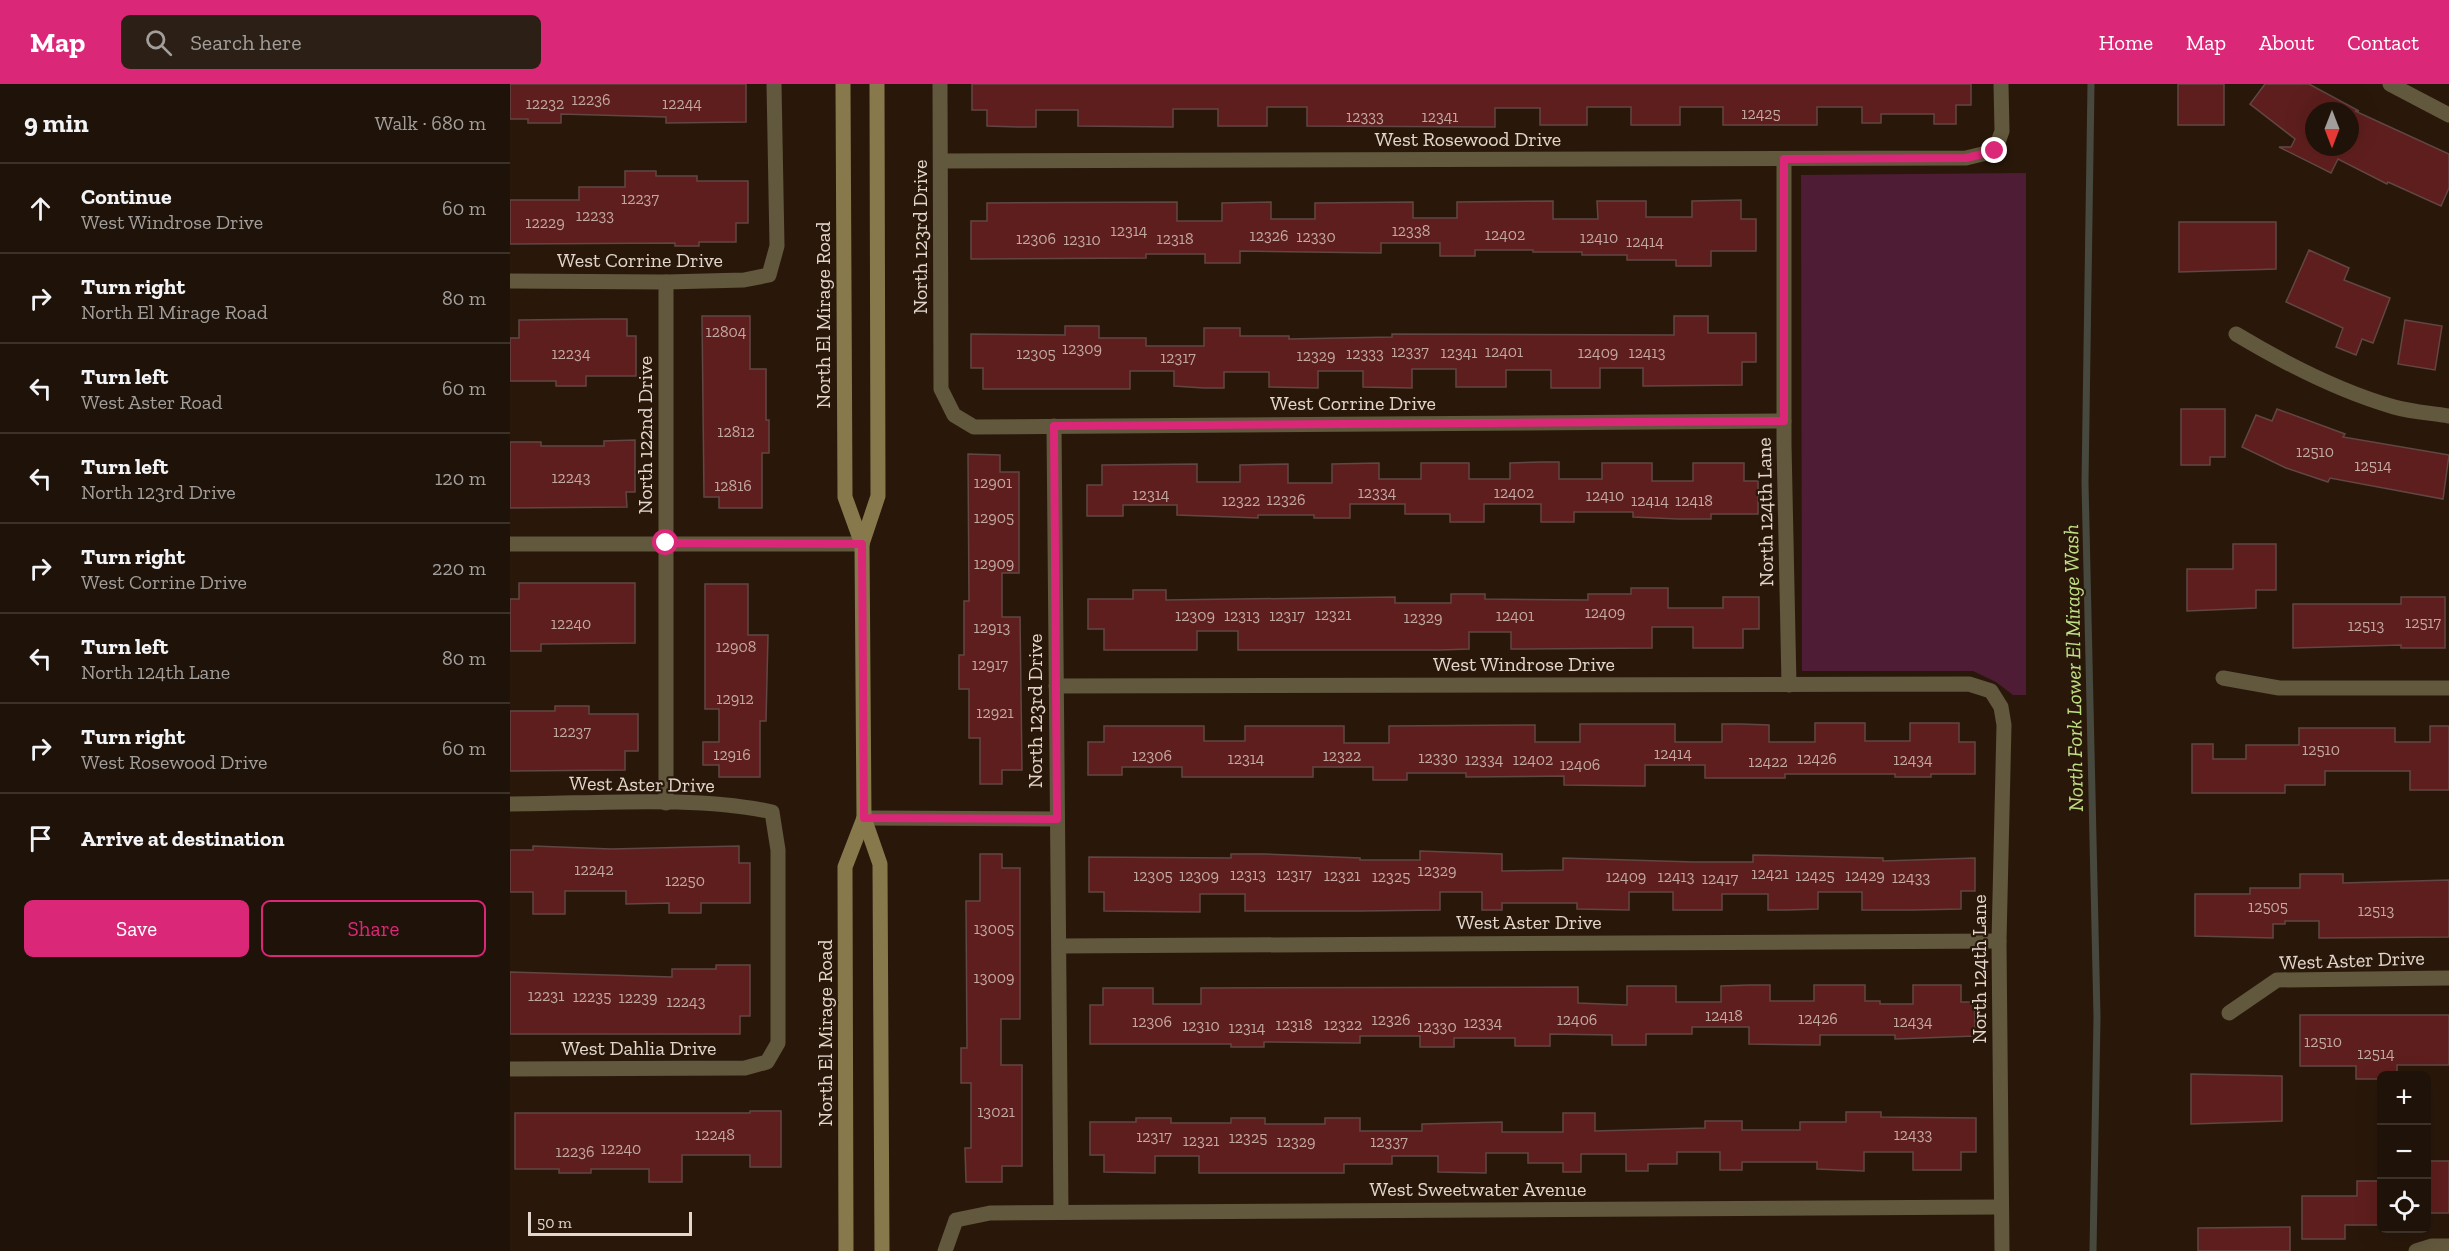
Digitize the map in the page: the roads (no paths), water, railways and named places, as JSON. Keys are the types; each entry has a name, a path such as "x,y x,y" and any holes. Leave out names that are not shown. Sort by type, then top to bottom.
{"main road":[{"name":"North El Mirage Road","path":"843,84 845,497 862,544 864,818 880,864 882,1251"},
{"name":"North El Mirage Road","path":"862,544 879,496 877,84"},
{"name":"North El Mirage Road","path":"846,1251 845,867 864,818"}],"street":[{"name":"West Corrine Drive","path":"510,281 666,282 744,280 769,275 777,246 774,84"},
{"name":"North 123rd Drive","path":"940,84 941,390"},
{"name":"West Rosewood Drive","path":"940,161 1966,158 1995,151 2002,131 2001,84"},
{"path":"2390,84 2449,115"},
{"name":"North 124th Lane","path":"1784,159 1784,421 1789,685"},
{"name":"North 122nd Drive","path":"666,282 666,803"},
{"path":"2236,334 2278,360 2327,382 2396,407 2449,416"},
{"name":"West Corrine Drive","path":"941,390 954,415 974,427 1784,421"},
{"name":"North 123rd Drive","path":"1054,426 1061,1212"},
{"path":"510,544 862,544"},
{"path":"2223,678 2279,688 2449,688"},
{"name":"West Windrose Drive","path":"1056,686 1969,684 1991,691"},
{"name":"North 124th Lane","path":"1991,691 2001,707 2004,725 2000,941 2002,1251"},
{"name":"West Aster Drive","path":"510,804 666,803 747,807 772,813 777,850 778,1043 767,1062"},
{"path":"864,818 1057,819"},
{"name":"West Aster Drive","path":"1059,945 2000,941"},
{"name":"West Aster Drive","path":"2229,1013 2277,980 2449,978"},
{"name":"West Dahlia Drive","path":"510,1069 745,1068 767,1062"},
{"name":"West Sweetwater Avenue","path":"945,1251 956,1220 990,1213 2001,1207"},
{"path":"2416,1251 2432,1246 2449,1246"}],"waterway":[{"name":"North Fork Lower El Mirage Wash","path":"2091,84 2085,483 2097,1017 2093,1251"}]}
